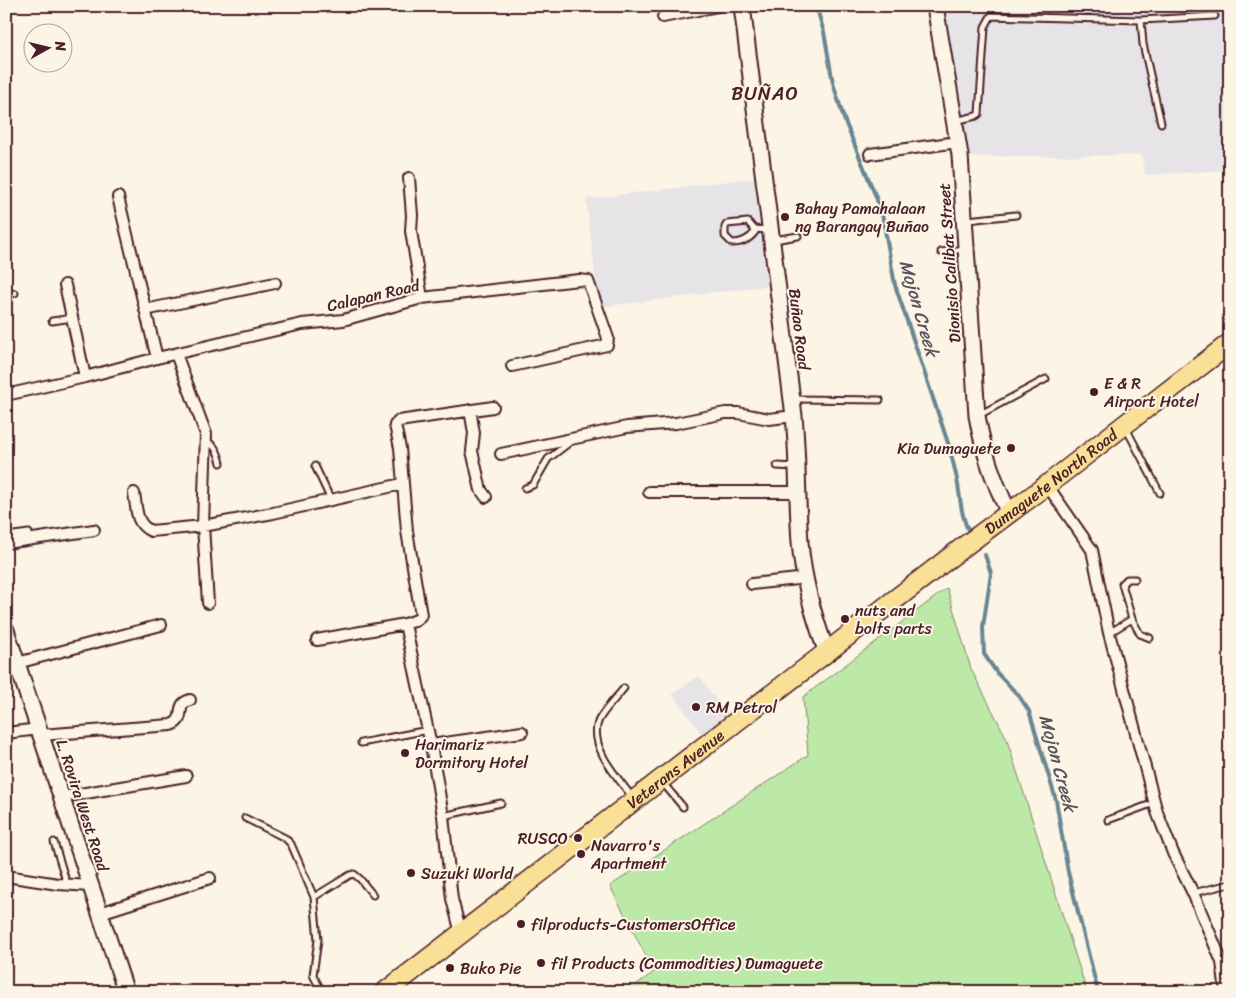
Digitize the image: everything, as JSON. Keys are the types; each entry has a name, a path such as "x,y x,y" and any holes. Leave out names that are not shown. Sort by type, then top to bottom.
{"highway":[{"name":"Dumaguete North Road","path":"966,546 1230,343"},
{"name":"Veterans Avenue","path":"385,992 966,546"}],"street":[{"path":"663,17 718,6"},
{"name":"Buñao Road","path":"742,6 794,416 798,467 800,543 813,615 827,653"},
{"name":"Dionisio Calibat Street","path":"935,6 958,142 977,416 984,452 1009,513"},
{"path":"870,154 958,142"},
{"path":"409,178 411,226 422,298"},
{"path":"118,197 157,358"},
{"name":"Calapan Road","path":"6,395 302,324 343,320 422,298 580,280 588,282 608,338 607,345 512,366"},
{"path":"145,310 275,283"},
{"path":"65,285 85,377"},
{"path":"176,354 200,416 206,441 203,526 208,602"},
{"path":"317,640 405,624 417,620 420,615 407,531 400,448 396,433 397,422 493,407"},
{"path":"470,410 474,433 472,452 481,490 486,496"},
{"path":"501,454 627,427 676,423 725,413 738,413 769,419 794,416"},
{"path":"134,493 139,523 143,528 151,531 203,526 402,484"},
{"path":"1047,485 1092,550 1109,633 1154,803 1173,853 1194,893 1222,962 1226,992"},
{"path":"649,492 798,492"},
{"path":"6,543 94,530"},
{"path":"752,584 807,578"},
{"path":"405,624 431,745 443,816 452,899 461,933"},
{"path":"17,663 161,626"},
{"name":"L. Rovira West Road","path":"6,630 126,992"},
{"path":"6,733 171,725 177,723 181,717 180,708 182,704 190,700"},
{"path":"431,745 522,732"},
{"path":"62,797 186,776"},
{"path":"6,876 22,880 91,886"},
{"path":"100,913 210,878"}],"lane":[{"path":"954,121 979,114 985,27 991,16 1141,20 1216,16"},
{"path":"1141,20 1144,44 1161,123"},
{"path":"964,220 1016,215"},
{"path":"754,229 755,232 749,239 738,243 732,243 725,236 725,227 729,223 748,222 754,229 770,235 798,236"},
{"path":"941,252 966,249"},
{"path":"6,296 15,293"},
{"path":"52,321 73,318"},
{"path":"977,416 1046,379"},
{"path":"791,399 880,400"},
{"path":"1124,425 1160,493"},
{"path":"525,488 533,485 548,459 576,438"},
{"path":"206,441 214,445 221,463"},
{"path":"315,466 331,500"},
{"path":"777,466 798,467"},
{"path":"6,536 29,533"},
{"path":"1135,579 1127,579 1122,584 1132,619 1140,634 1150,638"},
{"path":"1109,633 1132,619"},
{"path":"624,688 599,720 597,730 599,746 607,764 635,800"},
{"path":"361,743 428,730"},
{"path":"661,780 683,807"},
{"path":"443,816 501,803"},
{"path":"1108,820 1154,803"},
{"path":"245,818 285,838 291,844 314,897 318,940 313,975 322,992"},
{"path":"54,842 67,885"},
{"path":"314,897 354,874 373,895"},
{"path":"1194,893 1230,884"}],"shaded area":[{"path":"945,6 1230,6 1230,170 1146,175 1141,155 968,157"},
{"path":"754,178 767,286 599,307 586,199"},
{"path":"699,676 727,715 702,734 672,694"}],"green space":[{"path":"947,588 971,669 1006,737 1087,992 626,992 654,972 610,886 808,755 803,697"}],"waterway":[{"name":"Mojon Creek","path":"816,6 824,32 833,83 844,119 882,214 895,285 949,446 963,515 969,532"},
{"name":"Mojon Creek","path":"985,555 991,573 983,627 984,654 997,673 1019,696 1029,711 1056,800 1068,872 1098,992"}],"place":[{"name":"Bahay Pamahalaan ng Barangay Buñao","path":"785,217"},
{"name":"E & R Airport Hotel","path":"1094,392"},
{"name":"Kia Dumaguete","path":"1011,448"},
{"name":"nuts and bolts parts","path":"845,619"},
{"name":"RM Petrol","path":"696,707"},
{"name":"Harimariz Dormitory Hotel","path":"405,753"},
{"name":"RUSCO","path":"578,838"},
{"name":"Navarro's Apartment","path":"581,854"},
{"name":"Suzuki World","path":"411,873"},
{"name":"filproducts-CustomersOffice","path":"521,924"},
{"name":"fil Products (Commodities) Dumaguete","path":"541,963"},
{"name":"Buko Pie","path":"450,968"}],"district":[{"name":"BUÑAO","path":"765,93"}]}
